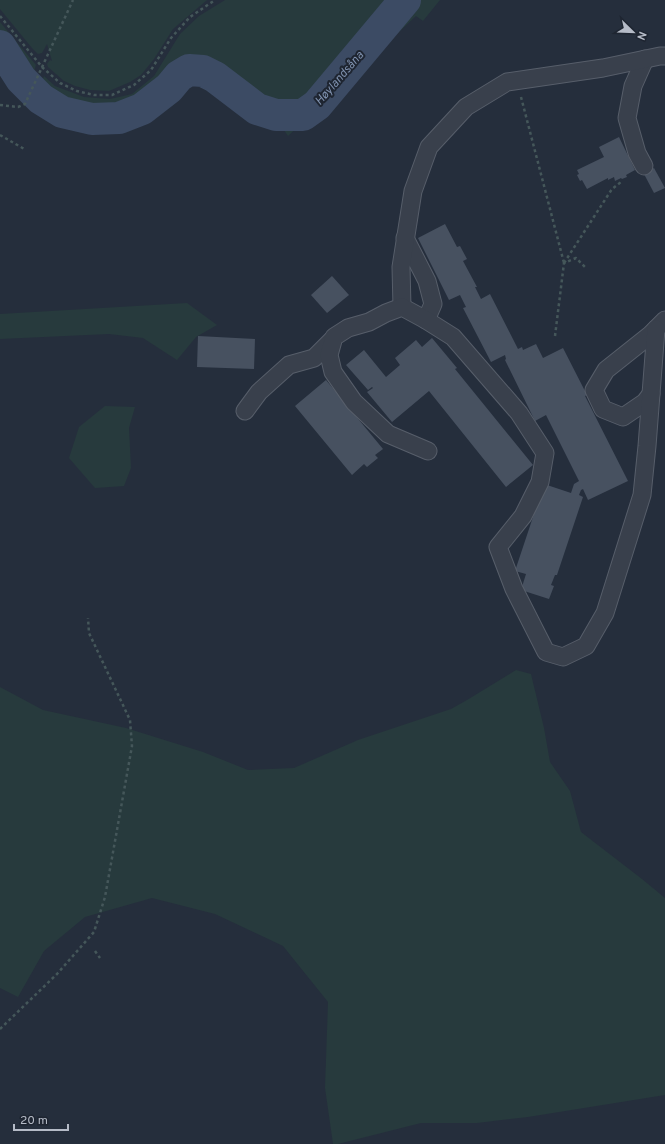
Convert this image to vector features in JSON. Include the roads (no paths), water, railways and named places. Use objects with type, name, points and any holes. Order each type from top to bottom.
[{"type":"lane","points":[[402,307],[401,266],[413,191],[429,147],[466,107],[507,82],[604,68],[665,56]]},
{"type":"lane","points":[[644,166],[637,153],[628,118],[633,86],[645,59]]},
{"type":"lane","points":[[405,238],[427,281],[434,304],[426,320]]},
{"type":"lane","points":[[245,411],[260,392],[289,365],[314,358],[334,337],[348,328],[369,322],[402,307],[453,337],[519,413],[545,453],[540,482],[522,516],[498,547],[514,589],[546,652],[563,657],[586,646],[605,612],[642,495],[651,394],[661,325]]},
{"type":"lane","points":[[651,394],[645,402],[623,417],[602,409],[594,390],[606,370],[626,354],[639,335],[661,325]]},
{"type":"lane","points":[[334,337],[329,354],[333,372],[354,402],[388,434],[428,452]]},
{"type":"waterway","name":"Høylandsåna","points":[[0,46],[21,79],[41,99],[62,112],[92,119],[119,118],[142,109],[169,88],[179,76],[189,70],[203,71],[215,77],[257,109],[276,115],[303,115],[317,105],[405,0]]}]
